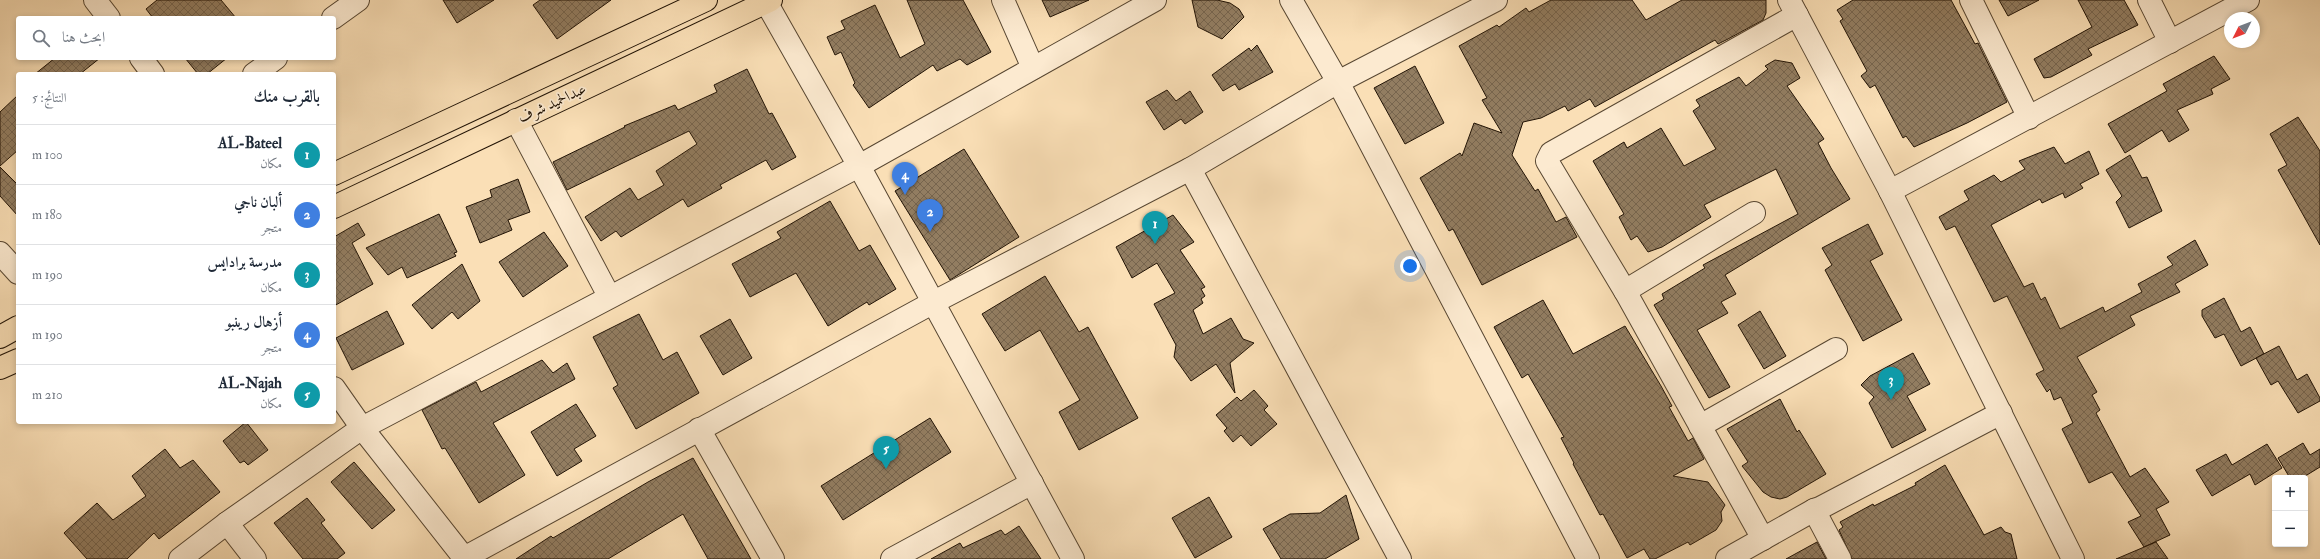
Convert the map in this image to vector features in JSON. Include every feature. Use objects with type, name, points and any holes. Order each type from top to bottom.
[{"type":"main road","name":"عبدالحميد شرف","points":[[336,173],[706,0]]},
{"type":"main road","name":"عبدالحميد شرف","points":[[336,206],[769,1]]},
{"type":"main road","points":[[0,337],[16,328]]},
{"type":"main road","points":[[0,368],[16,361]]},
{"type":"street","points":[[95,0],[107,16]]},
{"type":"street","points":[[336,16],[358,0]]},
{"type":"street","points":[[1003,0],[1033,68]]},
{"type":"street","points":[[180,559],[227,523],[362,428],[609,296],[859,166],[1155,0]]},
{"type":"street","points":[[1291,0],[1338,82],[1588,559]]},
{"type":"street","points":[[336,391],[362,428],[464,558],[699,428],[934,302],[1190,169],[1338,82],[1496,0]]},
{"type":"street","points":[[1971,0],[2029,118]]},
{"type":"street","points":[[2148,0],[2170,42]]},
{"type":"street","points":[[1890,191],[2248,0]]},
{"type":"street","points":[[769,1],[1073,559]]},
{"type":"street","points":[[1763,539],[1624,290],[1548,164],[1548,155],[1793,8],[1890,191],[2073,559]]},
{"type":"street","points":[[143,60],[152,72]]},
{"type":"street","points":[[257,72],[273,60]]},
{"type":"street","points":[[516,120],[609,296]]},
{"type":"street","points":[[1190,169],[1400,559]]},
{"type":"street","points":[[1624,290],[1754,213]]},
{"type":"street","points":[[0,253],[16,271]]},
{"type":"street","points":[[1700,426],[1836,349]]},
{"type":"street","points":[[1727,559],[1814,510],[1827,505],[2001,413]]},
{"type":"street","points":[[699,428],[773,559]]},
{"type":"street","points":[[892,559],[1032,482]]},
{"type":"street","points":[[1814,510],[1840,559]]},
{"type":"street","points":[[227,523],[255,559]]},
{"type":"building","points":[[157,0],[221,0],[234,16],[151,16],[146,9]]},
{"type":"building","points":[[443,0],[494,0],[457,23]]},
{"type":"building","points":[[540,0],[611,0],[557,39],[533,5]]},
{"type":"building","points":[[907,0],[963,0],[991,52],[967,65],[960,59],[937,71],[933,65],[869,108],[853,85],[855,83],[841,52],[835,55],[827,37],[845,29],[841,21],[875,5],[900,58],[925,44]]},
{"type":"building","points":[[1042,0],[1089,0],[1050,17]]},
{"type":"building","points":[[1192,0],[1217,0],[1230,3],[1239,9],[1244,17],[1222,39],[1198,27]]},
{"type":"building","points":[[1551,0],[1632,0],[1646,20],[1682,0],[1766,0],[1766,13],[1763,20],[1718,44],[1715,40],[1595,107],[1590,99],[1568,111],[1565,106],[1541,118],[1523,122],[1512,155],[1535,191],[1538,189],[1556,222],[1566,217],[1577,237],[1482,285],[1453,229],[1449,231],[1420,178],[1460,153],[1462,156],[1474,123],[1502,133],[1482,100],[1487,98],[1459,46],[1497,25],[1499,27],[1526,8],[1529,12]]},
{"type":"building","points":[[1853,0],[1951,0],[1975,44],[1978,43],[2007,102],[1967,123],[1914,147],[1906,136],[1903,138],[1875,85],[1870,88],[1861,76],[1867,71],[1840,21],[1843,19],[1837,10]]},
{"type":"building","points":[[1999,0],[2039,0],[2008,16]]},
{"type":"building","points":[[2078,0],[2124,0],[2138,25],[2088,49],[2092,55],[2051,77],[2044,78],[2034,59],[2092,27]]},
{"type":"building","points":[[1257,45],[1273,72],[1239,90],[1235,84],[1223,91],[1212,75],[1249,48],[1251,51]]},
{"type":"building","points":[[2214,56],[2230,79],[2211,89],[2213,94],[2177,110],[2189,130],[2169,142],[2162,130],[2125,153],[2108,124],[2167,91],[2163,84]]},
{"type":"building","points":[[52,60],[98,60],[82,72],[38,72]]},
{"type":"building","points":[[187,60],[224,60],[210,72],[196,72]]},
{"type":"building","points":[[1775,60],[1792,63],[1800,78],[1787,86],[1824,139],[1818,143],[1850,199],[1725,275],[1736,294],[1721,302],[1728,313],[1697,330],[1730,387],[1709,398],[1654,305],[1664,299],[1662,294],[1705,268],[1703,265],[1798,214],[1776,169],[1704,205],[1711,217],[1662,247],[1648,252],[1637,236],[1631,240],[1619,217],[1624,214],[1593,161],[1624,142],[1627,148],[1661,128],[1684,166],[1716,149],[1693,111],[1700,106],[1696,100],[1739,77],[1746,86],[1768,69],[1765,66]]},
{"type":"building","points":[[1415,66],[1444,123],[1405,144],[1374,88]]},
{"type":"building","points":[[747,69],[769,114],[772,113],[796,157],[772,170],[766,160],[720,185],[722,188],[688,207],[683,199],[621,237],[616,231],[601,241],[585,217],[630,188],[638,200],[664,185],[656,171],[697,144],[689,131],[567,190],[553,162],[625,127],[624,126],[675,105],[678,110],[717,92],[714,85]]},
{"type":"building","points":[[1167,90],[1176,101],[1190,91],[1203,112],[1185,124],[1181,119],[1164,130],[1146,102]]},
{"type":"building","points":[[16,97],[16,152],[0,166],[0,112]]},
{"type":"building","points":[[2298,117],[2320,151],[2320,245],[2278,170],[2287,165],[2270,134]]},
{"type":"building","points":[[2054,147],[2065,164],[2089,151],[2099,174],[2080,184],[2083,188],[2065,198],[2063,193],[2042,203],[2040,199],[1991,225],[2024,287],[2033,283],[2041,300],[2045,297],[2060,329],[2103,307],[2105,312],[2142,292],[2138,284],[2173,265],[2167,257],[2195,240],[2208,265],[2175,284],[2180,292],[2130,316],[2135,325],[2077,357],[2097,392],[2092,395],[2100,410],[2096,413],[2130,477],[2145,468],[2169,502],[2156,509],[2170,535],[2144,547],[2128,522],[2141,516],[2112,472],[2089,483],[2062,429],[2073,423],[2061,397],[2054,400],[2050,389],[2047,392],[2036,374],[2044,370],[2007,296],[1994,302],[1955,226],[1946,230],[1939,217],[1969,200],[1964,191],[1994,175],[2001,182],[2025,169],[2019,161]]},
{"type":"building","points":[[964,149],[1019,237],[950,280],[895,191]]},
{"type":"building","points":[[2130,155],[2142,178],[2147,177],[2162,211],[2129,228],[2116,202],[2122,196],[2106,170]]},
{"type":"building","points":[[0,167],[16,183],[16,214],[0,196]]},
{"type":"building","points":[[518,179],[530,212],[508,220],[512,230],[480,243],[466,207],[492,197],[490,190]]},
{"type":"building","points":[[830,201],[859,251],[870,245],[896,289],[869,305],[867,302],[828,326],[796,273],[750,297],[732,264],[781,238],[777,232]]},
{"type":"building","points":[[439,214],[457,252],[454,253],[456,256],[407,278],[402,267],[388,275],[366,248]]},
{"type":"building","points":[[1173,215],[1194,242],[1180,250],[1205,287],[1201,289],[1205,296],[1201,299],[1203,303],[1193,310],[1203,334],[1231,318],[1243,339],[1254,343],[1230,363],[1235,393],[1216,364],[1191,381],[1174,357],[1176,345],[1154,304],[1175,293],[1157,263],[1132,278],[1116,247]]},
{"type":"building","points":[[358,223],[365,235],[352,243],[373,284],[336,305],[336,236]]},
{"type":"building","points":[[1868,224],[1883,254],[1870,261],[1902,320],[1863,341],[1825,270],[1832,265],[1822,248]]},
{"type":"building","points":[[544,232],[568,266],[523,297],[499,262]]},
{"type":"building","points":[[462,264],[480,301],[458,319],[452,312],[432,329],[412,305]]},
{"type":"building","points":[[1045,276],[1079,332],[1088,327],[1138,418],[1079,450],[1059,412],[1080,400],[1040,330],[1005,351],[982,314]]},
{"type":"building","points":[[2224,298],[2241,332],[2250,327],[2264,354],[2241,366],[2224,334],[2215,338],[2202,316],[2202,310]]},
{"type":"building","points":[[1543,300],[1573,354],[1625,326],[1672,406],[1669,407],[1688,441],[1693,438],[1704,459],[1673,476],[1708,482],[1725,505],[1721,512],[1722,521],[1716,530],[1690,545],[1688,542],[1655,559],[1650,559],[1644,549],[1627,558],[1603,514],[1600,515],[1561,438],[1564,437],[1528,374],[1522,378],[1494,327]]},
{"type":"building","points":[[387,311],[404,344],[352,370],[336,338]]},
{"type":"building","points":[[1760,311],[1786,356],[1764,369],[1738,325]]},
{"type":"building","points":[[639,314],[663,360],[677,352],[699,393],[636,429],[613,388],[618,385],[593,337]]},
{"type":"building","points":[[730,319],[752,358],[723,375],[700,336]]},
{"type":"building","points":[[2279,346],[2297,380],[2307,374],[2320,398],[2320,401],[2298,413],[2278,381],[2271,385],[2256,358]]},
{"type":"building","points":[[1913,353],[1930,384],[1907,396],[1926,430],[1892,448],[1869,403],[1874,397],[1861,385],[1870,376]]},
{"type":"building","points":[[542,360],[553,373],[567,363],[575,379],[493,423],[525,475],[479,503],[445,448],[442,449],[422,410],[476,382],[481,392]]},
{"type":"building","points":[[1254,390],[1268,406],[1264,410],[1277,424],[1251,446],[1241,435],[1233,442],[1224,431],[1227,428],[1216,415],[1237,397],[1241,401]]},
{"type":"building","points":[[1780,399],[1797,432],[1799,430],[1826,474],[1787,497],[1780,499],[1771,497],[1763,492],[1742,466],[1748,462],[1727,429]]},
{"type":"building","points":[[576,404],[596,436],[574,449],[582,461],[557,476],[531,432]]},
{"type":"building","points":[[930,418],[951,452],[843,520],[821,486]]},
{"type":"building","points":[[244,424],[248,424],[268,450],[248,465],[244,461],[240,463],[223,441]]},
{"type":"building","points":[[2303,443],[2310,455],[2320,449],[2320,467],[2307,475],[2288,475],[2278,458]]},
{"type":"building","points":[[2267,444],[2282,468],[2255,485],[2250,474],[2212,496],[2196,470],[2226,454],[2232,465]]},
{"type":"building","points":[[165,449],[180,468],[193,460],[220,492],[159,539],[154,533],[127,559],[87,559],[64,533],[97,503],[113,520],[146,496],[132,476]]},
{"type":"building","points":[[693,458],[751,559],[708,559],[683,514],[608,559],[516,559],[551,536],[553,538],[648,482]]},
{"type":"building","points":[[354,462],[395,510],[372,529],[331,482]]},
{"type":"building","points":[[1945,465],[1984,535],[2001,527],[2005,532],[2011,534],[2017,559],[1852,559],[1839,530],[1843,527],[1840,522],[1873,504],[1874,506],[1916,485],[1915,483]]},
{"type":"building","points":[[1346,495],[1359,539],[1325,559],[1281,559],[1263,529],[1290,514],[1320,513]]},
{"type":"building","points":[[1209,497],[1232,537],[1195,558],[1172,518]]},
{"type":"building","points":[[307,498],[325,520],[321,523],[345,553],[337,559],[303,559],[274,523]]},
{"type":"building","points":[[1019,526],[1041,559],[931,559],[960,543],[963,548],[1001,530],[1005,535]]},
{"type":"building","points":[[1817,542],[1826,559],[1786,559]]},
{"type":"building","points":[[2156,542],[2168,559],[2116,559]]},
{"type":"place","name":"أزهال رينبو","points":[[905,195]]},
{"type":"place","name":"ألبان ناجي","points":[[930,232]]},
{"type":"place","name":"AL-Bateel","points":[[1155,244]]},
{"type":"place","name":"مدرسة برادايس","points":[[1891,400]]},
{"type":"place","name":"AL-Najah","points":[[886,469]]}]
